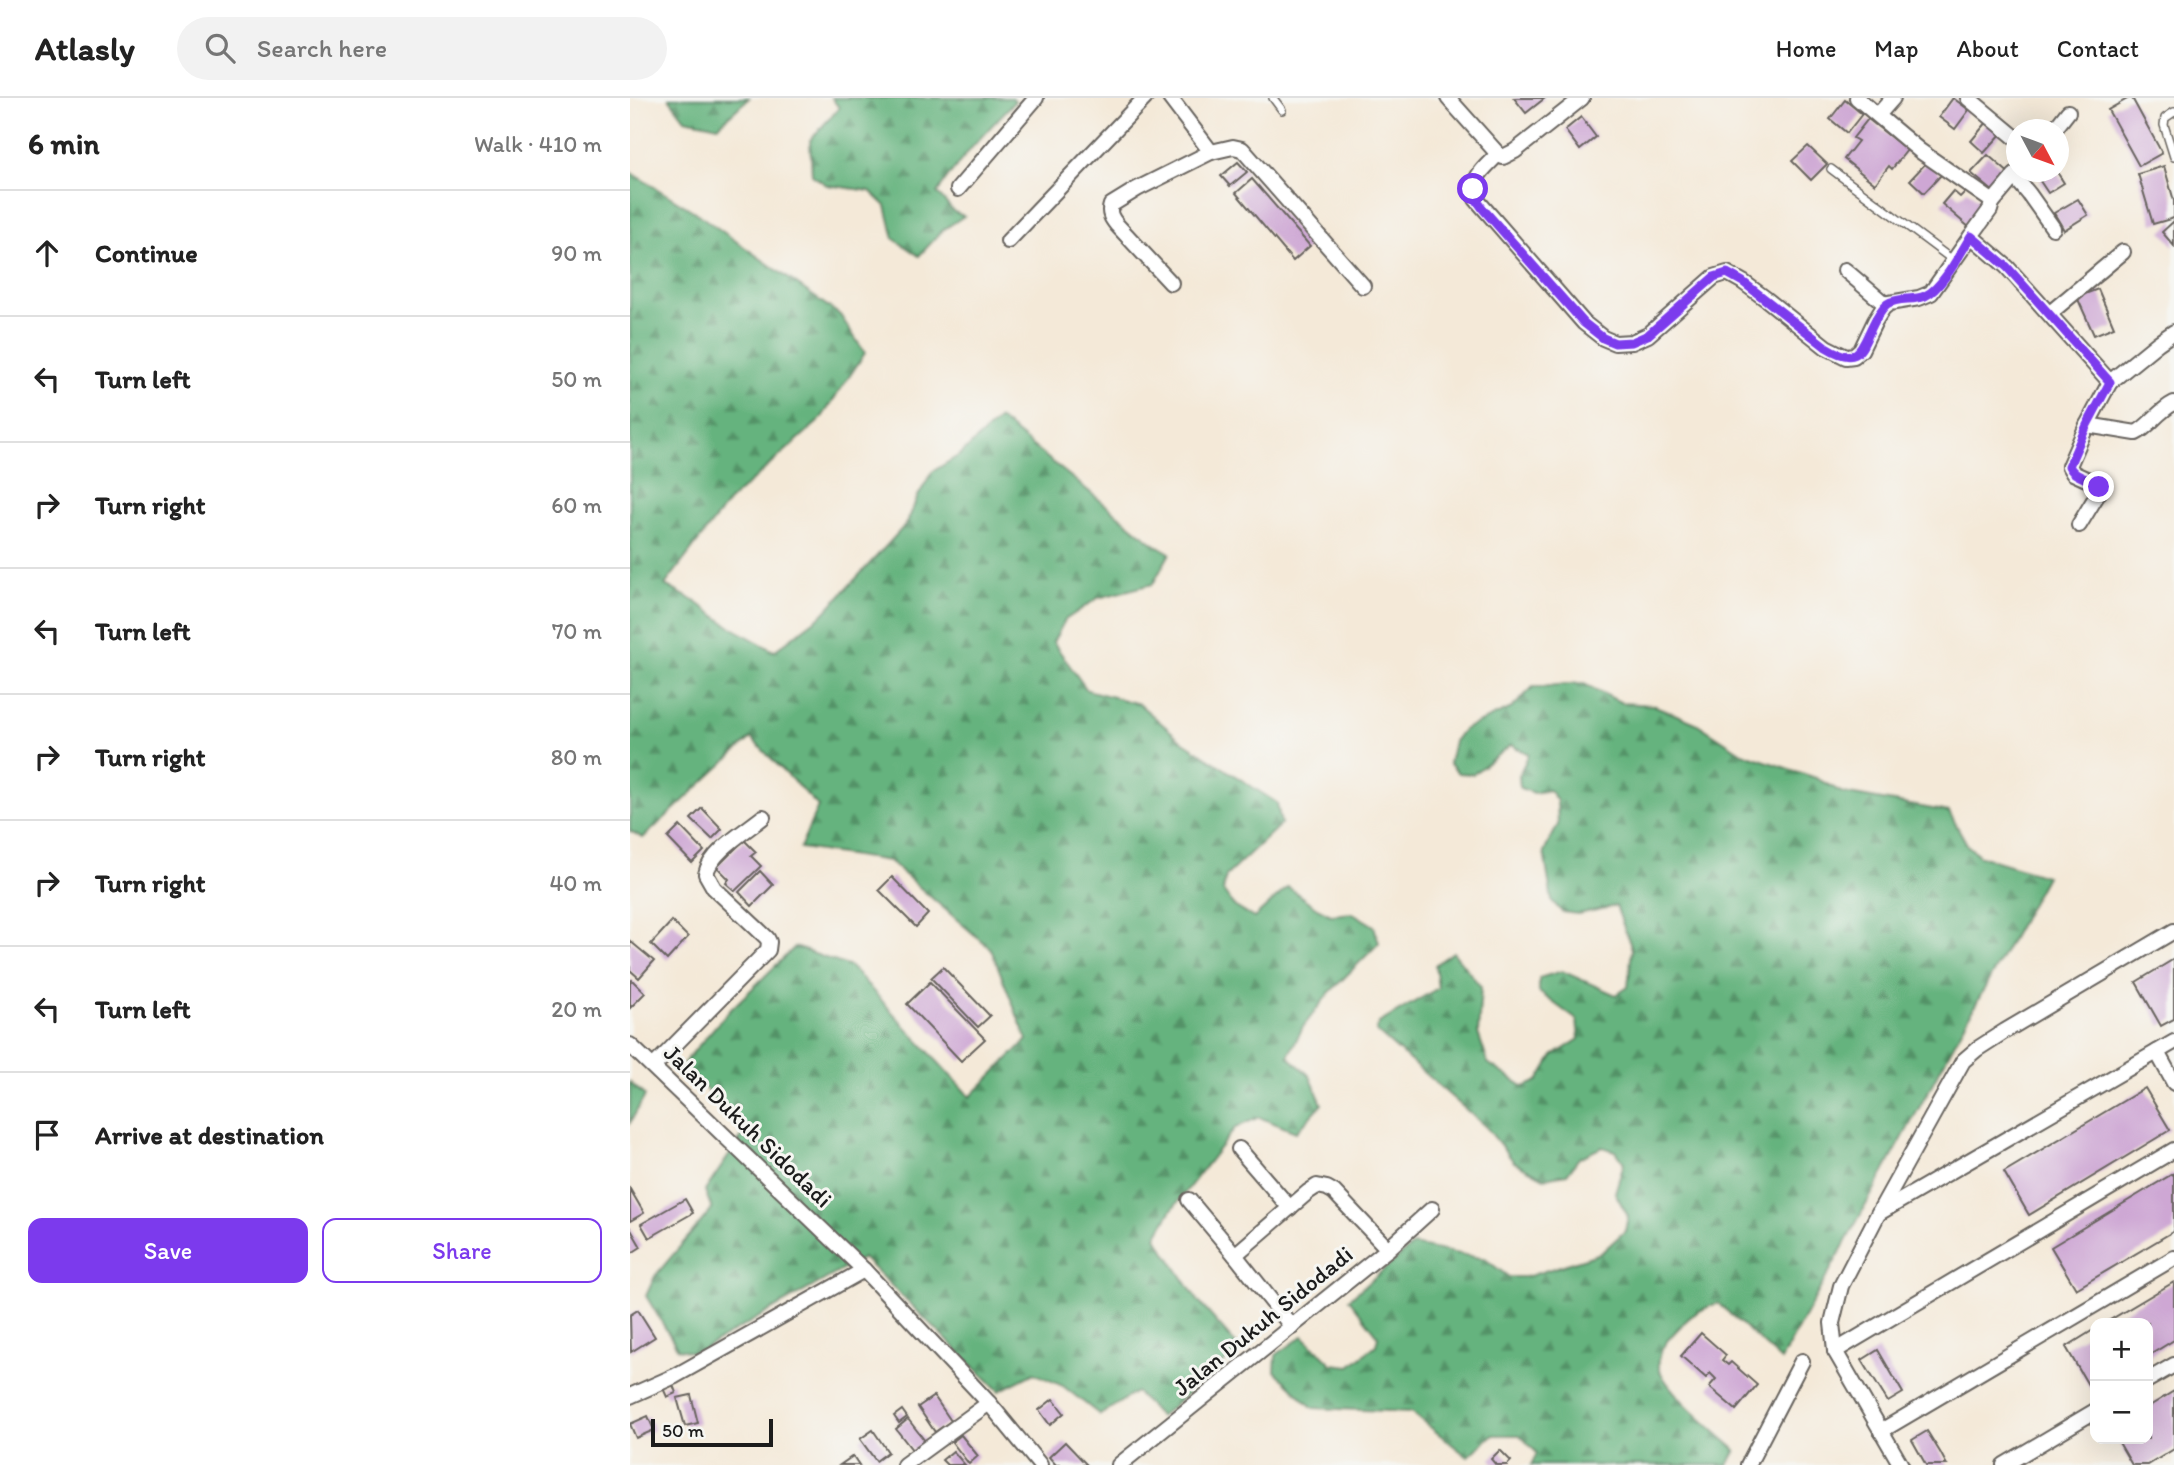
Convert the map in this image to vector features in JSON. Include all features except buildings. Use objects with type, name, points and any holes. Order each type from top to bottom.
[{"type":"street","points":[[958,189],[1036,98]]},
{"type":"street","points":[[1008,241],[1144,98]]},
{"type":"street","points":[[1170,98],[1211,152]]},
{"type":"street","points":[[1448,98],[1503,157],[1509,156],[1566,103],[1583,98]]},
{"type":"street","points":[[1857,98],[1920,151],[1992,203]]},
{"type":"street","points":[[1878,115],[1893,98]]},
{"type":"street","points":[[1968,98],[2006,129]]},
{"type":"street","points":[[2063,119],[2068,112]]},
{"type":"street","points":[[1171,284],[1117,225],[1110,214],[1110,207],[1137,189],[1211,152],[1233,147],[1242,149],[1363,286]]},
{"type":"street","points":[[1498,154],[1478,176],[1473,189],[1476,199],[1584,323],[1603,338],[1615,343],[1632,342],[1648,335],[1697,291],[1722,273],[1732,275],[1743,282],[1826,347],[1846,357],[1854,356],[1861,350],[1886,305],[1931,293],[2009,182]]},
{"type":"street","points":[[2021,182],[2053,228]]},
{"type":"street","points":[[1971,236],[2007,267],[2110,382]]},
{"type":"street","points":[[2050,313],[2123,252]]},
{"type":"street","points":[[1845,270],[1886,305]]},
{"type":"street","points":[[2079,525],[2099,492],[2097,484],[2073,474],[2069,466],[2087,425],[2110,382],[2173,334]]},
{"type":"street","points":[[2087,425],[2136,433],[2155,415],[2174,403]]},
{"type":"street","points":[[654,1066],[768,950],[767,938],[714,888],[706,874],[708,865],[717,854],[763,817]]},
{"type":"street","points":[[1901,1465],[1835,1351],[1832,1323],[1841,1286],[1963,1061],[2005,1031],[2174,932]]},
{"type":"street","points":[[1878,1214],[2174,1042]]},
{"type":"street","name":"Jalan Dukuh Sidodadi","points":[[630,1045],[864,1270],[989,1403],[1040,1465]]},
{"type":"street","points":[[2157,1052],[2174,1083]]},
{"type":"street","points":[[1239,1149],[1290,1208]]},
{"type":"street","points":[[1835,1351],[2174,1150]]},
{"type":"street","points":[[1234,1255],[1317,1186],[1334,1192],[1388,1249]]},
{"type":"street","points":[[1189,1200],[1292,1327]]},
{"type":"street","name":"Jalan Dukuh Sidodadi","points":[[1119,1465],[1388,1249],[1432,1209]]},
{"type":"street","points":[[1881,1431],[2174,1258]]},
{"type":"street","points":[[630,1396],[675,1376],[864,1270]]},
{"type":"street","points":[[1748,1465],[1802,1361]]},
{"type":"street","points":[[2153,1377],[2174,1365]]},
{"type":"street","points":[[904,1465],[989,1403]]},
{"type":"street","points":[[2004,1465],[2090,1414]]},
{"type":"lane","points":[[1273,98],[1282,110]]},
{"type":"lane","points":[[2174,112],[2165,118],[2164,125],[2174,157]]},
{"type":"lane","points":[[1831,169],[1954,262]]},
{"type":"green space","points":[[669,98],[749,98],[718,126],[685,119]]},
{"type":"green space","points":[[832,98],[1013,98],[1015,101],[964,157],[937,193],[954,212],[964,216],[943,230],[919,256],[894,239],[886,206],[870,191],[827,185],[812,175],[810,140],[839,108]]},
{"type":"green space","points":[[630,172],[695,212],[840,315],[865,353],[820,420],[729,501],[665,585],[774,651],[823,614],[907,523],[932,472],[961,454],[999,419],[1153,543],[1170,553],[1153,584],[1098,598],[1065,620],[1053,642],[1087,690],[1139,704],[1182,741],[1277,803],[1281,824],[1226,876],[1223,891],[1234,906],[1254,918],[1288,887],[1331,915],[1353,913],[1374,926],[1379,943],[1329,993],[1303,1027],[1288,1056],[1310,1076],[1322,1104],[1296,1132],[1259,1117],[1235,1128],[1171,1211],[1156,1237],[1198,1301],[1240,1349],[1160,1417],[1136,1392],[1100,1415],[1063,1386],[1034,1373],[999,1391],[863,1258],[696,1353],[678,1349],[646,1296],[655,1276],[712,1209],[705,1191],[745,1132],[683,1064],[725,1015],[795,947],[851,967],[970,1097],[1027,1040],[991,949],[889,861],[800,848],[818,806],[751,738],[643,838],[630,831]]},
{"type":"green space","points":[[1582,683],[1622,703],[1653,705],[1696,723],[1742,753],[1816,778],[1843,793],[1949,812],[1968,846],[1980,856],[2046,876],[1781,1360],[1718,1303],[1689,1318],[1663,1348],[1659,1367],[1670,1387],[1692,1411],[1736,1450],[1728,1465],[1531,1465],[1537,1453],[1520,1435],[1492,1435],[1468,1457],[1411,1412],[1313,1408],[1275,1371],[1276,1355],[1303,1336],[1332,1364],[1350,1366],[1376,1345],[1378,1336],[1349,1299],[1413,1245],[1485,1259],[1509,1277],[1526,1277],[1601,1253],[1625,1231],[1628,1216],[1615,1193],[1624,1163],[1616,1151],[1602,1147],[1579,1158],[1567,1174],[1544,1178],[1514,1162],[1486,1127],[1376,1031],[1379,1023],[1438,988],[1435,965],[1453,952],[1481,987],[1478,1033],[1488,1063],[1524,1087],[1538,1081],[1553,1056],[1579,1039],[1577,1020],[1539,992],[1539,978],[1562,971],[1616,995],[1628,987],[1632,949],[1616,906],[1578,914],[1562,912],[1552,901],[1544,852],[1558,825],[1557,801],[1549,790],[1534,793],[1520,788],[1519,775],[1529,754],[1511,745],[1473,774],[1458,773],[1449,763],[1454,741],[1464,729],[1512,708],[1533,687]]},
{"type":"green space","points":[[630,1082],[645,1096],[630,1123]]},
{"type":"route","points":[[1473,189],[1483,209],[1584,323],[1603,338],[1623,344],[1648,335],[1714,277],[1727,273],[1766,299],[1826,347],[1839,355],[1854,356],[1861,350],[1883,308],[1889,303],[1931,293],[1971,236],[2007,267],[2110,382],[2069,466],[2073,474],[2094,482],[2099,487]]}]
